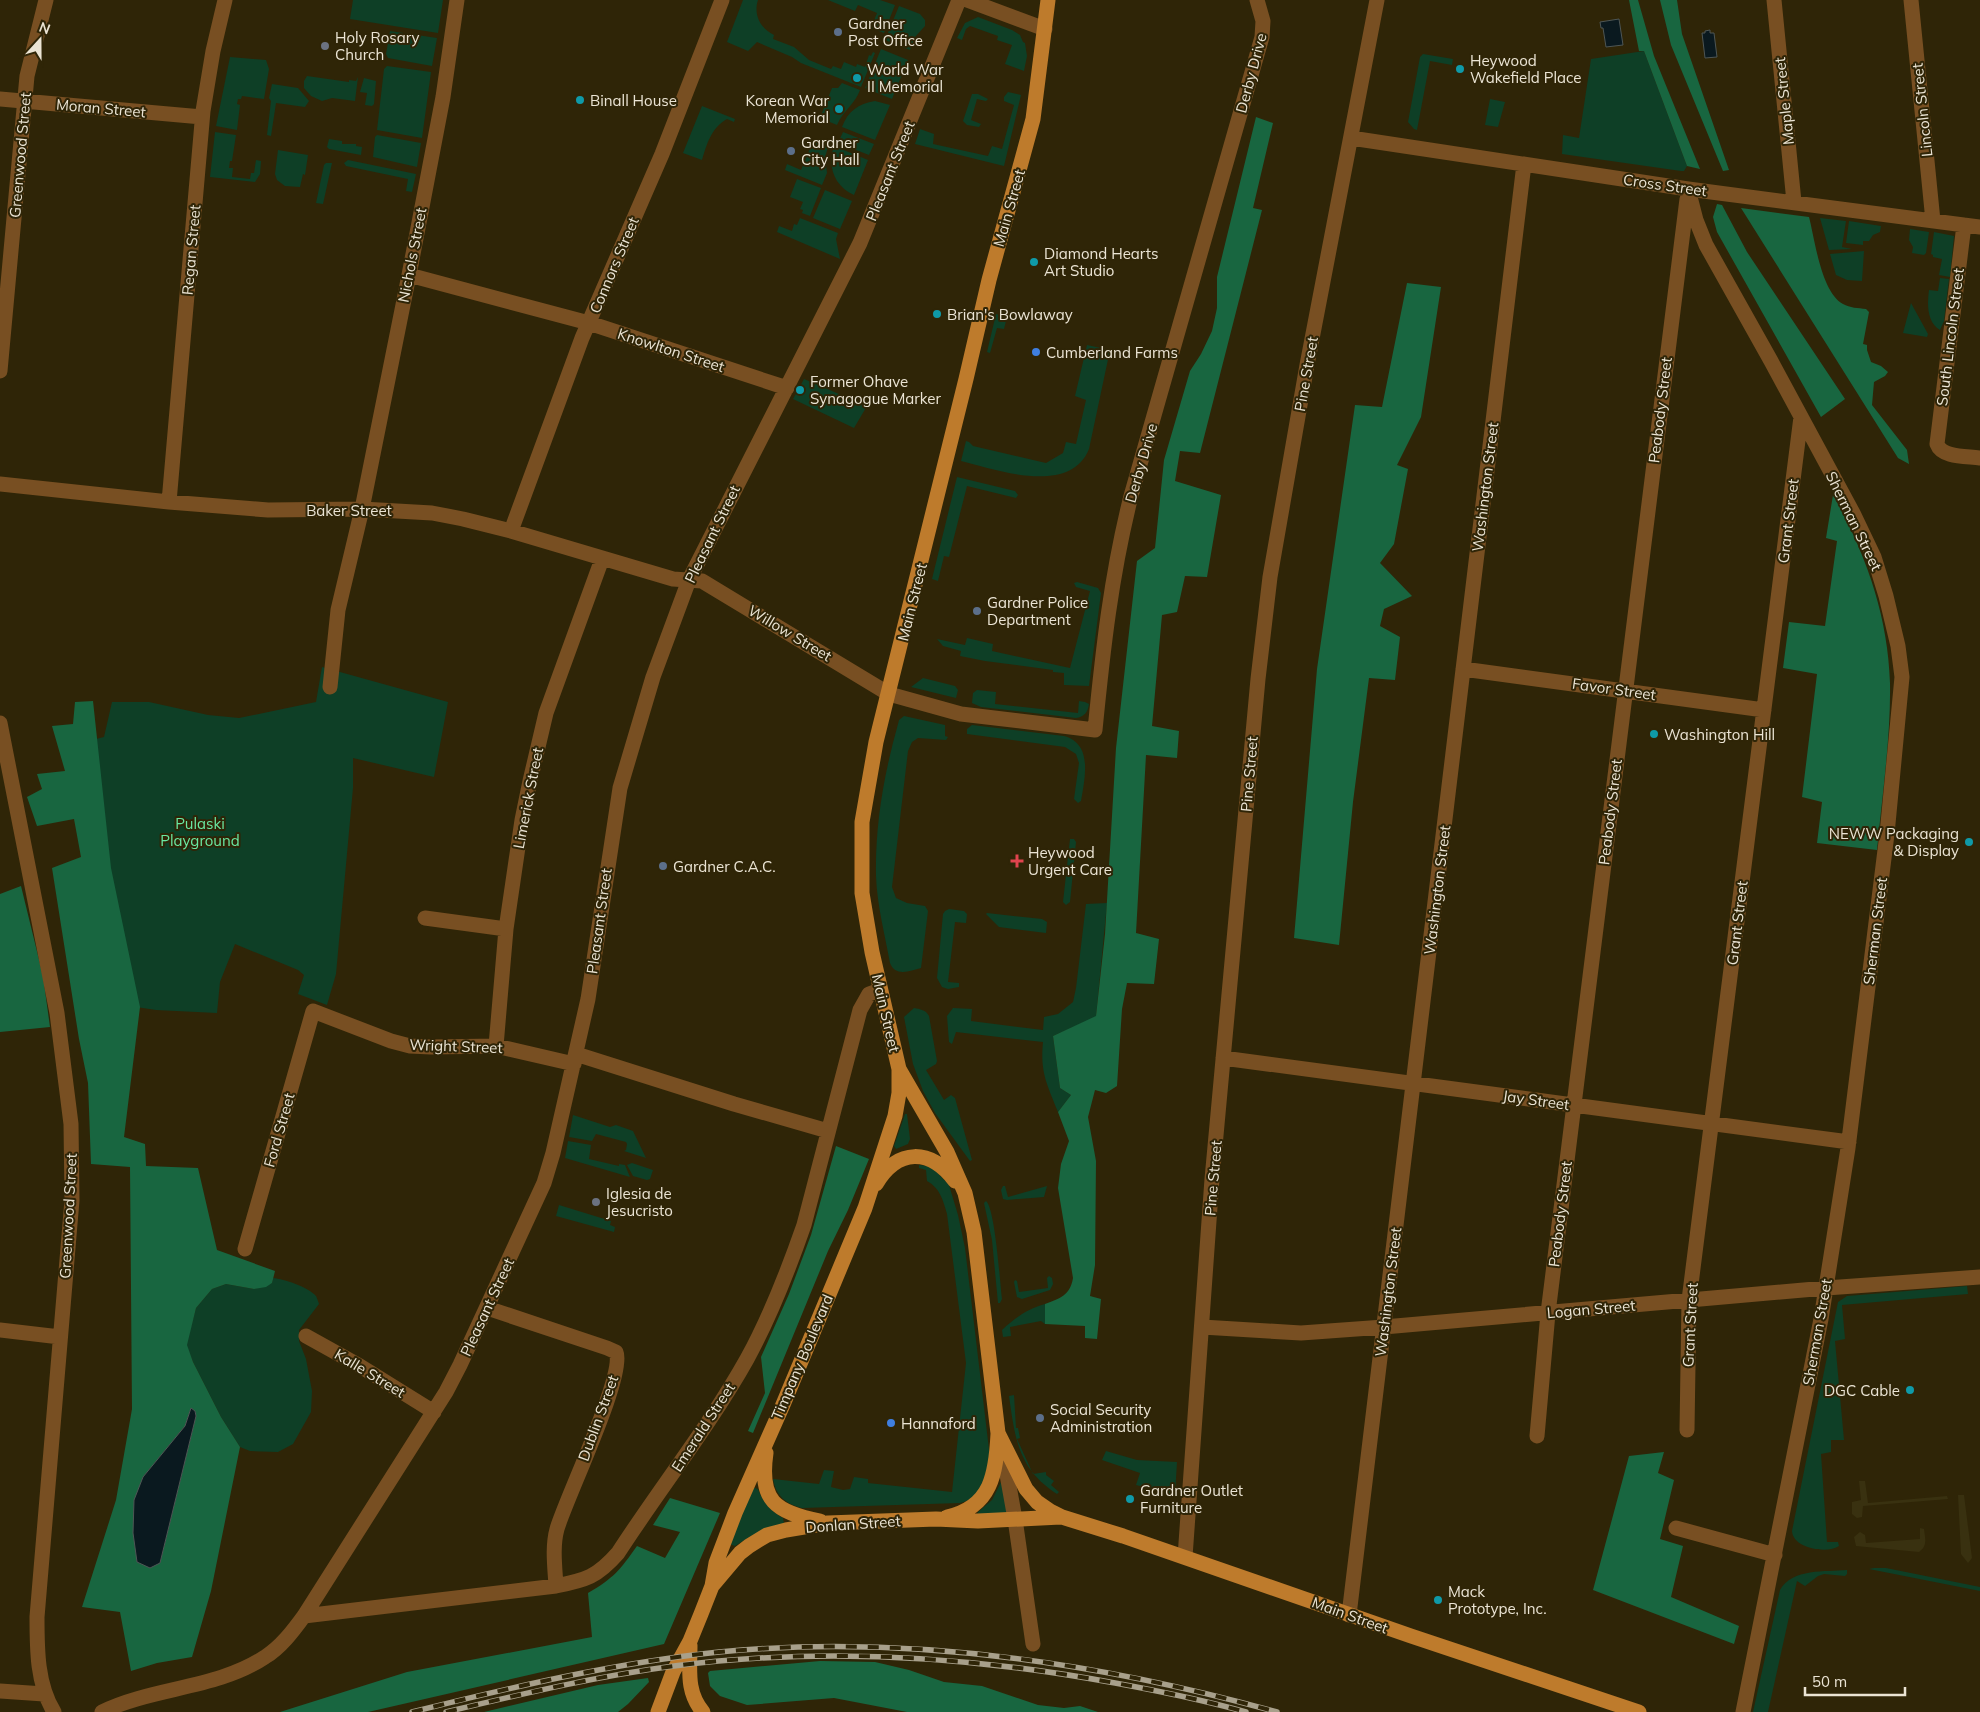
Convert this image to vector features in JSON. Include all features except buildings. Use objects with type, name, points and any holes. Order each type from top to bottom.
[{"type":"main road","name":"Main Street","points":[[1048,0],[1038,91],[1030,135],[989,280],[868,782],[862,822],[862,893],[880,990],[899,1069],[947,1152],[965,1193],[974,1232],[998,1433],[1026,1489],[1037,1502],[1062,1517],[1123,1536],[1349,1615],[1639,1712]]},
{"type":"main road","name":"Timpany Boulevard","points":[[658,1712],[712,1586],[716,1564],[769,1434],[865,1208],[894,1116],[899,1087],[899,1069]]},
{"type":"main road","name":"Main Street","points":[[865,1208],[884,1172],[897,1161],[908,1156],[920,1156],[933,1160],[948,1172],[965,1193]]},
{"type":"main road","points":[[936,1519],[958,1514],[983,1497],[995,1471],[998,1433]]},
{"type":"main road","points":[[769,1434],[764,1468],[765,1486],[775,1504],[790,1514],[828,1523]]},
{"type":"main road","name":"Main Street","points":[[1015,1519],[1062,1517]]},
{"type":"main road","name":"Donlan Street","points":[[712,1586],[740,1553],[761,1538],[786,1530],[828,1523],[936,1519],[978,1521],[1015,1519]]},
{"type":"main road","name":"Timpany Boulevard","points":[[690,1641],[689,1683],[695,1700],[703,1712]]},
{"type":"street","name":"Greenwood Street","points":[[0,371],[27,76],[46,0]]},
{"type":"street","name":"Regan Street","points":[[169,502],[202,117],[213,50],[225,0]]},
{"type":"street","name":"Nichols Street","points":[[330,687],[338,610],[362,509],[409,275],[442,97],[457,0]]},
{"type":"street","name":"Connors Street","points":[[511,531],[589,323],[662,154],[722,0]]},
{"type":"street","name":"Pleasant Street","points":[[102,1712],[125,1702],[246,1668],[270,1653],[291,1633],[304,1616],[434,1412],[460,1366],[548,1171],[588,999],[620,788],[645,702],[689,580],[868,226],[959,0]]},
{"type":"street","points":[[967,0],[1045,29]]},
{"type":"street","name":"Derby Drive","points":[[889,694],[961,714],[1095,730],[1104,638],[1120,543],[1262,37],[1263,21],[1257,0]]},
{"type":"street","name":"Pine Street","points":[[1185,1557],[1212,1179],[1257,689],[1270,577],[1307,365],[1377,0]]},
{"type":"street","name":"Maple Street","points":[[1774,0],[1794,202]]},
{"type":"street","name":"Lincoln Street","points":[[1911,0],[1932,221]]},
{"type":"street","name":"Moran Street","points":[[0,99],[202,117]]},
{"type":"street","name":"Cross Street","points":[[1351,138],[1688,189],[1980,227]]},
{"type":"street","name":"Washington Street","points":[[1349,1615],[1524,164]]},
{"type":"street","name":"Sherman Street","points":[[1688,189],[1696,220],[1706,245],[1853,513],[1874,557],[1898,646],[1902,677],[1900,721],[1849,1142],[1826,1288],[1743,1712]]},
{"type":"street","name":"Peabody Street","points":[[1537,1436],[1548,1312],[1688,189]]},
{"type":"street","name":"South Lincoln Street","points":[[1964,225],[1937,440],[1939,449],[1946,453],[1980,458]]},
{"type":"street","name":"Knowlton Street","points":[[409,275],[589,323],[787,388]]},
{"type":"street","name":"Grant Street","points":[[1687,1430],[1690,1300],[1801,417]]},
{"type":"street","name":"Baker Street","points":[[0,484],[169,502],[268,510],[362,509],[432,513],[511,531],[673,579],[689,580]]},
{"type":"street","name":"Limerick Street","points":[[496,1046],[506,929],[522,820],[542,728],[602,559]]},
{"type":"street","name":"Willow Street","points":[[689,580],[702,581],[711,586],[889,694]]},
{"type":"street","name":"Favor Street","points":[[1463,669],[1764,710]]},
{"type":"street","name":"Greenwood Street","points":[[0,723],[57,1013],[71,1124],[72,1193],[37,1617],[39,1665],[44,1694],[54,1712]]},
{"type":"street","points":[[425,918],[506,929]]},
{"type":"street","name":"Emerald Street","points":[[304,1616],[556,1586],[585,1580],[608,1565],[682,1460],[746,1361],[762,1329],[793,1256],[809,1206],[860,1010],[869,994],[880,990]]},
{"type":"street","name":"Wright Street","points":[[313,1011],[390,1041],[410,1046],[431,1048],[496,1046],[575,1059],[828,1131]]},
{"type":"street","name":"Ford Street","points":[[245,1249],[313,1011]]},
{"type":"street","name":"Jay Street","points":[[1223,1058],[1849,1142]]},
{"type":"street","name":"Logan Street","points":[[1202,1327],[1300,1333],[1826,1288],[1980,1277]]},
{"type":"street","name":"Dublin Street","points":[[487,1308],[607,1348],[616,1352],[617,1356],[617,1364],[607,1402],[570,1490],[556,1530],[554,1546],[556,1586]]},
{"type":"street","points":[[0,1330],[60,1337]]},
{"type":"street","name":"Kalle Street","points":[[306,1336],[360,1366],[434,1412]]},
{"type":"street","name":"Main Street","points":[[998,1433],[1008,1475],[1015,1519]]},
{"type":"street","points":[[1015,1519],[1033,1644]]},
{"type":"street","points":[[1676,1528],[1775,1555]]},
{"type":"street","points":[[0,1691],[44,1694]]},
{"type":"green space","points":[[353,0],[443,0],[438,33],[350,19]]},
{"type":"green space","points":[[743,0],[758,0],[757,16],[765,29],[774,35],[773,39],[794,47],[809,60],[831,69],[833,66],[841,69],[844,62],[856,67],[857,64],[865,67],[869,55],[871,56],[873,52],[875,53],[861,87],[801,63],[792,57],[757,42],[748,51],[727,42]]},
{"type":"green space","points":[[828,0],[880,0],[895,5],[884,33],[871,28],[877,13],[858,5],[855,11]]},
{"type":"green space","points":[[1629,0],[1638,0],[1654,56],[1700,169],[1687,166],[1644,51],[1639,51]]},
{"type":"green space","points":[[1660,0],[1677,0],[1682,34],[1729,170],[1723,171],[1671,45]]},
{"type":"green space","points":[[899,6],[920,14],[925,20],[925,26],[915,37],[910,50],[885,40]]},
{"type":"green space","points":[[978,17],[1020,35],[1025,43],[1027,56],[1024,71],[1005,64],[1012,45],[997,40],[998,36],[970,26],[966,29],[962,40],[957,38],[965,23]]},
{"type":"green space","points":[[390,31],[437,38],[432,66],[388,58],[386,54]]},
{"type":"green space","points":[[881,49],[908,60],[892,99],[865,88]]},
{"type":"green space","points":[[1644,51],[1687,166],[1684,171],[1562,154],[1563,135],[1579,138],[1591,59]]},
{"type":"green space","points":[[1423,54],[1453,59],[1452,65],[1430,61],[1417,130],[1408,122],[1420,57]]},
{"type":"green space","points":[[230,57],[266,60],[269,69],[264,99],[242,96],[241,99],[238,99],[237,104],[240,105],[237,130],[216,126]]},
{"type":"green space","points":[[387,66],[431,72],[422,138],[377,130],[384,69]]},
{"type":"green space","points":[[307,76],[349,82],[349,80],[356,81],[358,77],[355,101],[332,98],[322,101],[311,96],[304,88],[304,81]]},
{"type":"green space","points":[[364,78],[376,81],[374,104],[372,106],[365,105],[367,93],[360,92]]},
{"type":"green space","points":[[842,83],[860,90],[837,125],[820,118],[832,88],[838,88]]},
{"type":"green space","points":[[272,84],[298,88],[309,101],[305,107],[276,103],[271,136],[267,135],[271,101],[269,98]]},
{"type":"green space","points":[[1008,92],[1021,95],[1004,166],[915,144],[920,129],[934,134],[933,144],[988,156],[992,146],[1002,149],[1014,105],[1004,101],[1004,97]]},
{"type":"green space","points":[[972,94],[978,94],[988,99],[986,101],[977,99],[971,120],[981,124],[979,127],[967,125],[963,121]]},
{"type":"green space","points":[[1490,99],[1505,102],[1498,127],[1485,125]]},
{"type":"green space","points":[[875,101],[890,105],[875,140],[842,127],[854,109]]},
{"type":"green space","points":[[702,106],[735,119],[734,122],[727,119],[717,127],[710,137],[702,160],[683,153]]},
{"type":"green space","points":[[1256,117],[1273,123],[1253,208],[1262,210],[1200,453],[1180,451],[1175,481],[1221,495],[1207,577],[1185,576],[1177,612],[1162,615],[1152,726],[1179,731],[1177,758],[1146,755],[1136,933],[1159,939],[1154,984],[1127,983],[1122,1009],[1117,1086],[1106,1093],[1095,1090],[1088,1117],[1096,1161],[1095,1265],[1090,1296],[1101,1299],[1097,1339],[1085,1338],[1085,1326],[1045,1324],[1045,1304],[1064,1296],[1072,1284],[1073,1278],[1058,1188],[1061,1164],[1069,1141],[1058,1112],[1071,1095],[1060,1088],[1053,1036],[1096,1016],[1105,934],[1116,748],[1137,561],[1155,548],[1164,460],[1190,371],[1212,331],[1217,308],[1217,277]]},
{"type":"green space","points":[[215,132],[236,135],[229,168],[233,168],[232,177],[250,179],[251,173],[254,173],[256,160],[261,161],[260,174],[255,182],[210,177]]},
{"type":"green space","points":[[843,132],[874,144],[869,155],[838,143]]},
{"type":"green space","points":[[377,135],[421,143],[417,167],[373,157],[375,137]]},
{"type":"green space","points":[[329,139],[342,141],[342,144],[356,144],[356,146],[362,147],[361,155],[329,149],[327,147]]},
{"type":"green space","points":[[813,141],[829,144],[825,157],[827,173],[822,185],[785,170],[787,164],[801,170]]},
{"type":"green space","points":[[834,146],[868,160],[854,195],[841,186],[834,175],[831,161]]},
{"type":"green space","points":[[278,150],[308,155],[305,175],[303,174],[300,187],[285,186],[277,180],[275,174]]},
{"type":"green space","points":[[348,160],[416,174],[412,192],[406,191],[408,179],[346,166],[344,163]]},
{"type":"green space","points":[[332,163],[323,204],[316,203],[324,165]]},
{"type":"green space","points":[[797,179],[821,188],[810,216],[802,213],[803,210],[800,209],[803,202],[790,197]]},
{"type":"green space","points":[[825,190],[852,201],[840,229],[813,218]]},
{"type":"green space","points":[[1717,204],[1722,205],[1747,252],[1845,399],[1821,417],[1717,232],[1713,217]]},
{"type":"green space","points":[[1741,208],[1809,217],[1820,265],[1829,289],[1835,298],[1843,304],[1866,309],[1869,312],[1863,344],[1867,345],[1871,362],[1881,366],[1888,372],[1885,376],[1874,382],[1872,405],[1907,450],[1909,464],[1898,458]]},
{"type":"green space","points":[[800,218],[838,233],[836,239],[840,259],[777,232],[779,226],[792,231],[794,224],[797,225]]},
{"type":"green space","points":[[1820,218],[1846,221],[1842,247],[1852,249],[1829,250]]},
{"type":"green space","points":[[1849,221],[1881,226],[1880,232],[1873,235],[1869,241],[1863,241],[1863,245],[1846,243]]},
{"type":"green space","points":[[1910,229],[1929,232],[1926,253],[1924,255],[1912,253],[1913,247],[1909,240]]},
{"type":"green space","points":[[1934,232],[1954,236],[1950,277],[1939,275],[1942,259],[1933,257],[1931,254]]},
{"type":"green space","points":[[1864,251],[1862,281],[1847,280],[1836,275],[1830,254]]},
{"type":"green space","points":[[1940,278],[1949,279],[1944,321],[1940,330],[1930,318],[1928,301],[1929,290],[1938,291]]},
{"type":"green space","points":[[1407,283],[1441,287],[1421,417],[1397,465],[1408,469],[1394,544],[1380,563],[1412,596],[1384,609],[1380,626],[1400,637],[1395,680],[1369,678],[1353,802],[1339,945],[1294,938],[1317,669],[1355,405],[1382,407]]},
{"type":"green space","points":[[1911,303],[1928,334],[1927,337],[1903,333]]},
{"type":"green space","points":[[996,314],[1007,317],[1004,329],[997,328],[990,353],[987,352]]},
{"type":"green space","points":[[1087,345],[1110,350],[1089,449],[1080,463],[1066,472],[1050,476],[1031,476],[1012,474],[961,461],[966,441],[973,446],[1046,463],[1063,453],[1066,442],[1076,444],[1086,400],[1075,396]]},
{"type":"green space","points":[[804,379],[867,406],[854,428],[793,399]]},
{"type":"green space","points":[[957,477],[1015,491],[1018,495],[1016,498],[967,486],[949,557],[944,556],[938,581],[932,579]]},
{"type":"green space","points":[[1833,495],[1865,562],[1880,609],[1885,633],[1890,703],[1886,766],[1877,850],[1817,843],[1822,802],[1802,797],[1817,674],[1783,668],[1789,622],[1825,626],[1837,541],[1826,538]]},
{"type":"green space","points":[[1077,582],[1098,588],[1101,593],[1089,686],[1064,685],[1064,673],[1053,672],[1053,670],[960,656],[961,651],[943,646],[937,639],[965,645],[967,638],[993,644],[992,651],[1070,668],[1090,591],[1076,587],[1074,583]]},
{"type":"green space","name":"Pulaski Playground","points":[[322,667],[448,702],[434,777],[353,758],[353,788],[336,974],[327,1005],[298,994],[304,975],[298,970],[235,944],[220,982],[217,1013],[156,1010],[90,1000],[79,743],[104,737],[112,702],[149,702],[208,715],[239,718],[316,702]]},
{"type":"green space","points":[[923,678],[955,686],[958,690],[956,698],[911,687]]},
{"type":"green space","points":[[977,690],[996,692],[995,704],[1078,713],[1079,701],[1089,704],[1085,714],[1076,718],[981,707],[972,703],[973,693]]},
{"type":"green space","points":[[93,701],[111,868],[140,1007],[124,1137],[145,1144],[146,1166],[198,1168],[217,1250],[275,1271],[272,1283],[266,1287],[254,1289],[226,1284],[212,1289],[196,1308],[187,1345],[193,1362],[221,1417],[240,1447],[211,1591],[192,1657],[157,1663],[131,1671],[120,1612],[82,1607],[116,1500],[132,1409],[130,1167],[91,1164],[88,1083],[79,1039],[52,868],[81,857],[74,819],[37,826],[27,797],[42,789],[37,774],[65,771],[52,726],[73,724],[75,702]],"holes":[[[191,1408],[195,1411],[196,1416],[160,1563],[143,1477],[185,1426]]]},
{"type":"green space","points":[[904,716],[945,725],[945,736],[948,737],[946,740],[918,738],[912,742],[908,751],[892,887],[896,898],[907,903],[925,906],[928,911],[921,968],[899,972],[890,963],[877,887],[876,857],[879,818],[885,780],[899,720]]},
{"type":"green space","points":[[972,725],[1064,736],[1073,740],[1079,746],[1085,763],[1081,801],[1078,803],[1074,799],[1079,763],[1076,754],[1065,747],[967,734],[967,729]]},
{"type":"green space","points":[[1070,839],[1074,839],[1076,842],[1070,902],[1066,905],[1063,902]]},
{"type":"green space","points":[[21,886],[43,976],[50,1027],[0,1032],[0,894]]},
{"type":"green space","points":[[1107,903],[1096,1017],[1053,1036],[1060,1088],[1071,1095],[1058,1112],[1044,1070],[1043,1042],[956,1032],[952,1044],[949,1042],[947,1016],[953,1008],[972,1009],[971,1021],[1043,1030],[1044,1017],[1058,1014],[1073,1002],[1086,904]]},
{"type":"green space","points":[[949,909],[964,911],[967,914],[966,923],[955,922],[948,982],[959,983],[959,987],[948,989],[942,987],[937,978],[943,914]]},
{"type":"green space","points":[[987,913],[1042,919],[1047,922],[1046,933],[999,927]]},
{"type":"green space","points":[[914,1008],[925,1011],[929,1016],[937,1061],[936,1064],[926,1070],[944,1100],[951,1095],[955,1098],[972,1160],[970,1161],[935,1113],[923,1091],[913,1064],[904,1017]]},
{"type":"green space","points":[[905,1114],[907,1114],[910,1139],[908,1144],[896,1149],[894,1146]]},
{"type":"green space","points":[[573,1115],[610,1127],[616,1125],[633,1131],[646,1158],[624,1151],[626,1150],[626,1142],[596,1134],[592,1141],[569,1137]]},
{"type":"green space","points":[[568,1141],[591,1145],[589,1159],[619,1166],[619,1164],[625,1165],[630,1177],[565,1158]]},
{"type":"green space","points":[[836,1146],[869,1159],[848,1210],[828,1251],[753,1433],[748,1431],[765,1393],[761,1357],[789,1294],[811,1235]]},
{"type":"green space","points":[[632,1163],[653,1170],[650,1179],[647,1180],[633,1176],[627,1165]]},
{"type":"green space","points":[[919,1165],[931,1166],[949,1185],[958,1215],[965,1248],[991,1466],[987,1479],[973,1498],[960,1503],[802,1508],[796,1506],[787,1502],[779,1495],[773,1479],[819,1484],[824,1470],[834,1471],[831,1487],[843,1490],[850,1489],[854,1477],[868,1479],[868,1483],[952,1492],[966,1363],[947,1214],[940,1195],[935,1187],[927,1181],[926,1170],[919,1168]]},
{"type":"green space","points":[[1005,1186],[1008,1197],[1047,1186],[1044,1197],[1007,1200],[1003,1199],[1001,1190]]},
{"type":"green space","points":[[986,1201],[992,1217],[994,1231],[1002,1299],[1000,1303],[998,1303],[992,1240],[984,1203]]},
{"type":"green space","points":[[559,1205],[611,1221],[610,1225],[615,1227],[614,1232],[556,1216]]},
{"type":"green space","points":[[1049,1276],[1052,1278],[1053,1284],[1050,1290],[1022,1299],[1017,1297],[1015,1280],[1017,1281],[1019,1292],[1048,1288],[1047,1278]]},
{"type":"green space","points":[[273,1278],[302,1287],[316,1296],[319,1304],[299,1330],[299,1341],[306,1359],[312,1391],[311,1412],[293,1444],[278,1452],[250,1451],[240,1447],[221,1417],[186,1345],[196,1308],[212,1289],[226,1284],[254,1289],[272,1283]]},
{"type":"green space","points":[[1967,1286],[1968,1294],[1842,1305],[1845,1339],[1835,1341],[1844,1440],[1831,1440],[1831,1452],[1821,1454],[1827,1542],[1838,1542],[1839,1546],[1820,1550],[1804,1546],[1794,1537],[1792,1531],[1838,1302],[1847,1296]]},
{"type":"green space","points":[[1045,1304],[1045,1324],[1041,1321],[1010,1327],[1011,1336],[1003,1337],[1002,1330],[1022,1314]]},
{"type":"green space","points":[[1014,1395],[1016,1428],[1018,1428],[1020,1438],[1017,1439],[1009,1396]]},
{"type":"green space","points":[[1017,1439],[1031,1470],[1021,1451]]},
{"type":"green space","points":[[1106,1451],[1137,1460],[1177,1462],[1175,1495],[1136,1485],[1140,1473],[1102,1460]]},
{"type":"green space","points":[[1664,1452],[1658,1473],[1674,1480],[1660,1539],[1683,1546],[1671,1597],[1739,1626],[1734,1644],[1593,1590],[1629,1456]]},
{"type":"green space","points":[[1046,1472],[1046,1475],[1054,1481],[1051,1485],[1059,1492],[1057,1494],[1034,1474]]},
{"type":"green space","points":[[1001,1482],[1009,1513],[977,1515],[992,1500]]},
{"type":"green space","points":[[752,1487],[758,1489],[768,1506],[783,1518],[784,1524],[751,1536],[735,1546],[729,1544]]},
{"type":"green space","points":[[670,1498],[720,1513],[664,1644],[368,1712],[280,1712],[407,1672],[592,1637],[588,1593],[616,1573],[637,1546],[665,1558],[680,1532],[653,1525]]},
{"type":"green space","points":[[1886,1568],[1980,1587],[1980,1591],[1869,1569]]},
{"type":"green space","points":[[1847,1570],[1845,1576],[1824,1574],[1818,1576],[1805,1586],[1797,1581],[1768,1712],[1753,1712],[1780,1590],[1785,1583],[1793,1578],[1810,1572]]},
{"type":"green space","points":[[820,1661],[875,1662],[909,1670],[944,1682],[982,1686],[1038,1705],[1064,1708],[1080,1706],[1098,1712],[907,1712],[834,1698],[747,1705],[720,1696],[710,1686],[708,1673],[710,1671]]},
{"type":"green space","points":[[648,1678],[649,1682],[618,1712],[484,1712],[598,1685]]},
{"type":"sand","points":[[1859,1481],[1865,1481],[1868,1503],[1947,1496],[1948,1499],[1863,1506],[1862,1517],[1857,1518],[1852,1514],[1852,1502],[1861,1500]]},
{"type":"sand","points":[[1958,1495],[1964,1495],[1972,1558],[1968,1563],[1961,1554]]},
{"type":"sand","points":[[1920,1528],[1924,1529],[1925,1542],[1924,1547],[1919,1552],[1856,1546],[1854,1537],[1860,1532],[1865,1535],[1866,1543],[1920,1539]]},
{"type":"shaded area","points":[[1619,19],[1623,45],[1606,47],[1603,28],[1601,28],[1600,22]]},
{"type":"shaded area","points":[[1710,30],[1710,33],[1714,33],[1717,57],[1705,58],[1702,33]]},
{"type":"shaded area","points":[[191,1408],[195,1411],[196,1416],[160,1563],[150,1568],[137,1562],[133,1533],[134,1500],[143,1477],[185,1426]]},
{"type":"railway","points":[[412,1712],[564,1677],[641,1662],[719,1652],[790,1647],[860,1647],[1001,1656],[1140,1679],[1209,1694],[1277,1712]]},
{"type":"railway","points":[[446,1712],[531,1692],[645,1670],[729,1660],[840,1656],[895,1657],[1005,1666],[1115,1683],[1246,1712]]},
{"type":"place","name":"Gardner Post Office","points":[[838,32]]},
{"type":"place","name":"Holy Rosary Church","points":[[325,46]]},
{"type":"place","name":"Heywood Wakefield Place","points":[[1460,69]]},
{"type":"place","name":"World War II Memorial","points":[[857,78]]},
{"type":"place","name":"Binall House","points":[[580,100]]},
{"type":"place","name":"Korean War Memorial","points":[[839,109]]},
{"type":"place","name":"Gardner City Hall","points":[[791,151]]},
{"type":"place","name":"Diamond Hearts Art Studio","points":[[1034,262]]},
{"type":"place","name":"Brian's Bowlaway","points":[[937,314]]},
{"type":"place","name":"Cumberland Farms","points":[[1036,352]]},
{"type":"place","name":"Former Ohave Synagogue Marker","points":[[800,390]]},
{"type":"place","name":"Gardner Police Department","points":[[977,611]]},
{"type":"place","name":"Washington Hill","points":[[1654,734]]},
{"type":"place","name":"NEWW Packaging & Display","points":[[1969,842]]},
{"type":"place","name":"Heywood Urgent Care","points":[[1017,861]]},
{"type":"place","name":"Gardner C.A.C.","points":[[663,866]]},
{"type":"place","name":"Iglesia de Jesucristo","points":[[596,1202]]},
{"type":"place","name":"DGC Cable","points":[[1910,1390]]},
{"type":"place","name":"Social Security Administration","points":[[1040,1418]]},
{"type":"place","name":"Hannaford","points":[[891,1423]]},
{"type":"place","name":"Gardner Outlet Furniture","points":[[1130,1499]]},
{"type":"place","name":"Mack Prototype, Inc.","points":[[1438,1600]]}]
